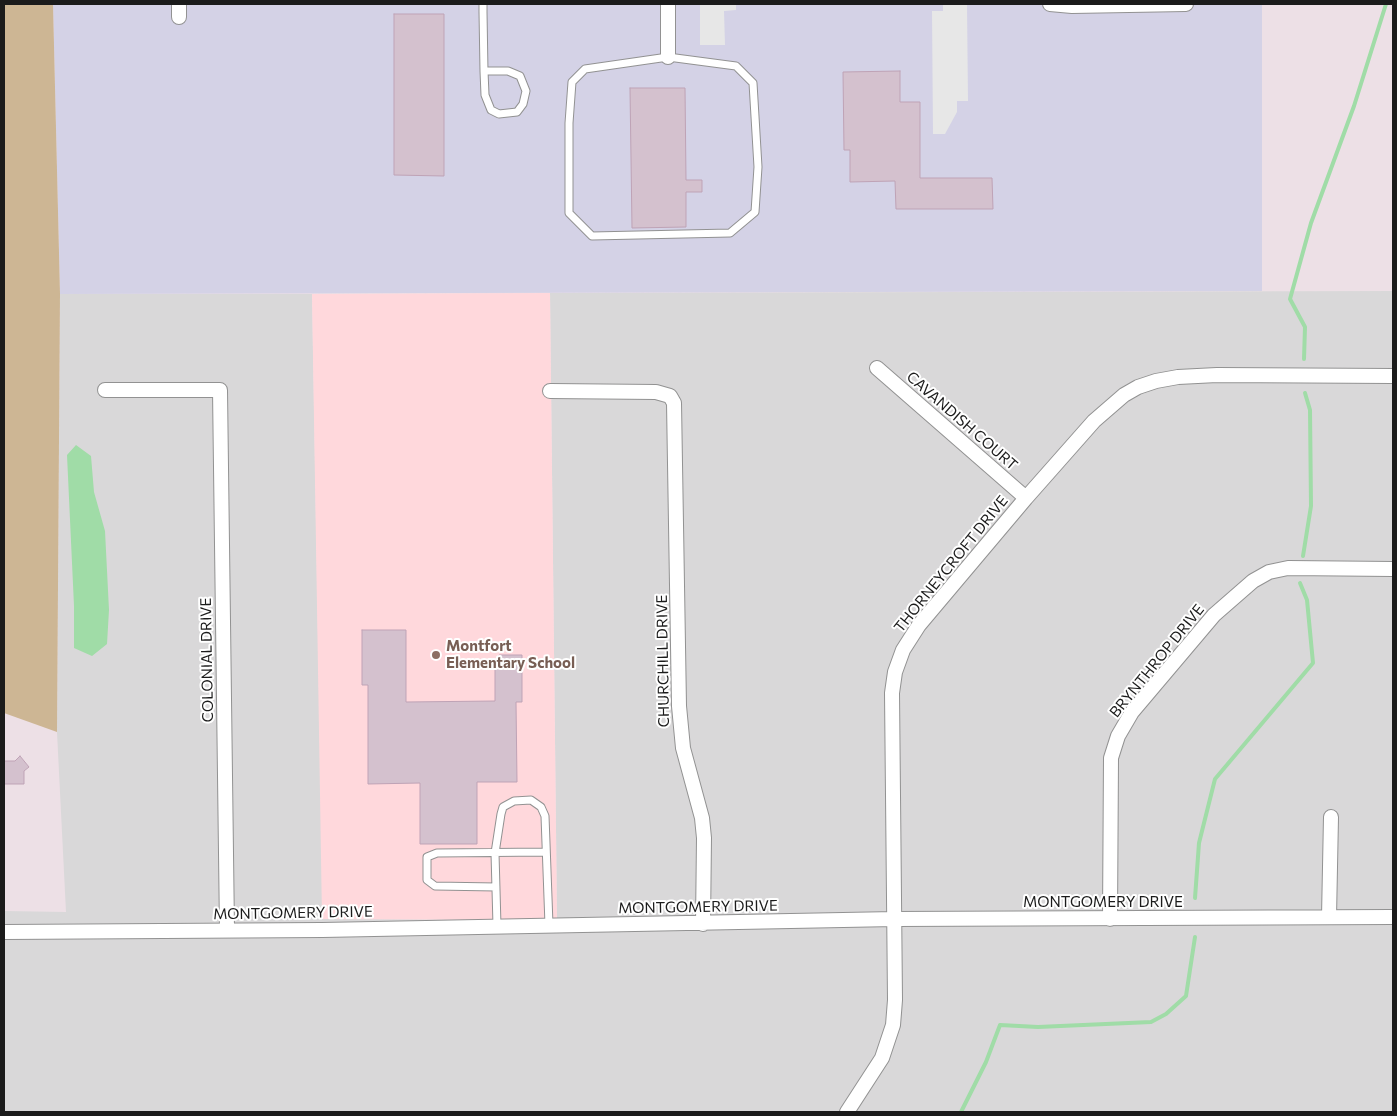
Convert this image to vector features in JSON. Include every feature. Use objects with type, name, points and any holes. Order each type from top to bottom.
[{"type":"street","points":[[668,4],[668,57]]},
{"type":"street","points":[[1050,4],[1072,6],[1186,4]]},
{"type":"street","name":"CAVANDISH COURT","points":[[877,368],[1026,498]]},
{"type":"street","name":"THORNEYCROFT DRIVE","points":[[847,1112],[877,1066],[889,1042],[895,1000],[892,693],[895,672],[903,650],[919,625],[1026,498],[1106,410],[1138,387],[1156,381],[1217,375],[1393,376]]},
{"type":"street","name":"COLONIAL DRIVE","points":[[105,390],[220,390],[227,930]]},
{"type":"street","name":"CHURCHILL DRIVE","points":[[550,391],[656,392],[670,396],[675,407],[679,706],[683,748],[702,818],[704,838],[703,924]]},
{"type":"street","name":"BRYNTHROP DRIVE","points":[[1110,919],[1111,758],[1118,736],[1132,712],[1214,615],[1253,581],[1269,572],[1288,568],[1393,569]]},
{"type":"street","points":[[1330,917],[1331,818]]},
{"type":"street","name":"MONTGOMERY DRIVE","points":[[4,932],[703,924],[895,919],[1393,917]]},
{"type":"lane","points":[[483,4],[484,71],[485,96],[491,110],[499,114],[517,112],[523,104],[526,91],[520,76],[508,71],[484,71]]},
{"type":"lane","points":[[668,57],[736,66],[753,83],[758,167],[755,212],[730,233],[592,236],[569,213],[569,123],[572,82],[586,70],[668,57]]},
{"type":"lane","points":[[497,926],[495,853],[503,807],[514,801],[531,800],[541,807],[545,816],[549,925]]},
{"type":"lane","points":[[496,887],[435,886],[427,880],[427,857],[432,855],[546,852]]},
{"type":"shaded area","points":[[4,4],[53,4],[60,294],[57,732],[4,713]]},
{"type":"shaded area","points":[[53,4],[1262,4],[1262,291],[60,294]]},
{"type":"shaded area","points":[[700,4],[736,4],[736,10],[724,11],[725,45],[700,45]]},
{"type":"shaded area","points":[[943,4],[967,4],[968,101],[957,101],[957,112],[945,134],[933,134],[932,11],[943,11]]},
{"type":"shaded area","points":[[1393,291],[1393,1112],[4,1112],[4,911],[66,912],[57,732],[60,294],[312,294],[323,919],[557,920],[550,293]]},
{"type":"shaded area","name":"Montfort Elementary School","points":[[550,293],[557,920],[322,919],[312,294]]},
{"type":"shaded area","points":[[76,445],[91,456],[94,492],[105,531],[109,610],[107,644],[92,656],[74,648],[74,606],[67,455]]},
{"type":"building","points":[[394,14],[444,14],[444,176],[394,175]]},
{"type":"building","points":[[900,71],[900,102],[920,102],[920,178],[992,178],[993,209],[896,209],[895,181],[850,182],[850,150],[844,150],[843,72]]},
{"type":"building","points":[[630,88],[685,88],[686,180],[702,180],[702,192],[686,192],[686,227],[632,228]]},
{"type":"building","points":[[362,630],[406,630],[406,702],[495,701],[495,666],[499,666],[499,655],[522,655],[522,702],[516,702],[517,782],[477,782],[477,844],[420,844],[420,783],[368,784],[368,685],[362,685]]},
{"type":"building","points":[[20,756],[29,767],[24,771],[24,784],[4,784],[4,761],[15,761]]},
{"type":"waterway","points":[[1304,359],[1305,327],[1290,299],[1311,223],[1354,106],[1386,4]]},
{"type":"waterway","points":[[1303,556],[1311,506],[1310,410],[1305,393]]},
{"type":"waterway","points":[[1195,898],[1199,843],[1215,779],[1313,663],[1307,600],[1300,583]]},
{"type":"waterway","points":[[961,1112],[986,1062],[1000,1025],[1038,1027],[1151,1022],[1166,1014],[1186,996],[1195,937]]},
{"type":"place","name":"Montfort Elementary School","points":[[436,655]]}]
